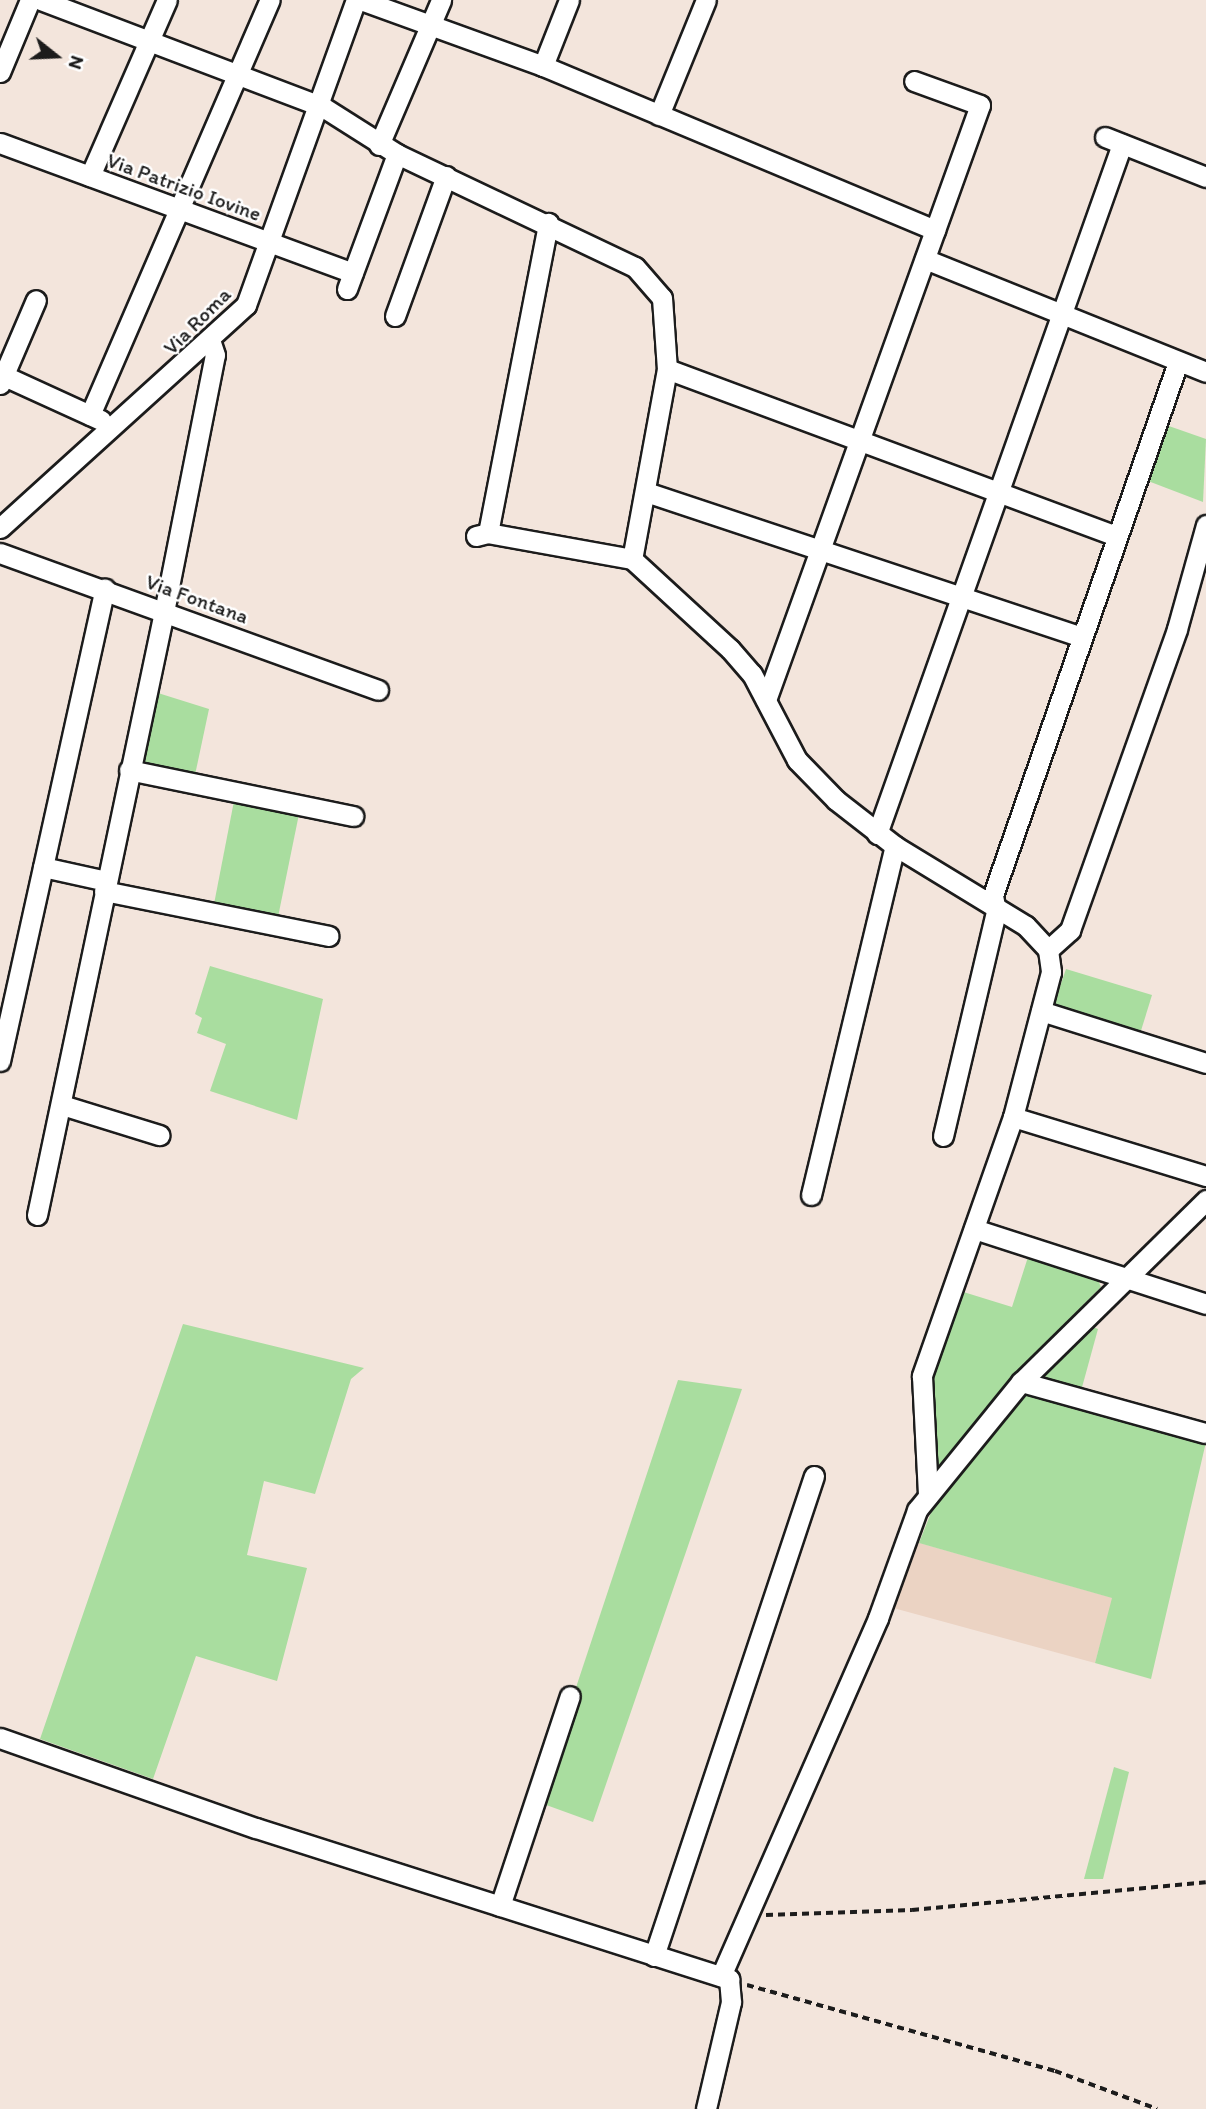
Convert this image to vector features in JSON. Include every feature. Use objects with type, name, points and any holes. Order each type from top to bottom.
[{"type":"street","points":[[0,72],[30,0]]},
{"type":"street","points":[[41,0],[323,107],[388,149],[612,251],[653,284],[665,312],[667,369],[632,559]]},
{"type":"street","points":[[90,176],[167,0]]},
{"type":"street","points":[[90,415],[176,208],[270,0]]},
{"type":"street","points":[[359,0],[430,28],[543,66],[935,230]]},
{"type":"street","name":"Via Roma","points":[[0,528],[211,343],[246,305],[273,244],[359,0]]},
{"type":"street","points":[[388,149],[440,0]]},
{"type":"street","points":[[543,66],[569,0]]},
{"type":"street","points":[[659,115],[706,0]]},
{"type":"street","points":[[766,700],[980,105],[914,81]]},
{"type":"street","points":[[877,834],[1059,313],[1113,140],[1206,177]]},
{"type":"street","name":"Via Patrizio Iovine","points":[[0,143],[273,244],[350,281],[388,149]]},
{"type":"street","points":[[395,316],[446,176]]},
{"type":"street","points":[[548,223],[482,534],[632,559],[730,649],[766,700],[797,760],[877,834],[996,911],[1026,926],[1048,950],[1051,972],[1013,1117],[922,1376],[928,1496]]},
{"type":"street","points":[[925,259],[1206,372]]},
{"type":"street","points":[[36,300],[1,378],[116,427]]},
{"type":"street","points":[[37,1215],[164,612],[215,355],[211,343]]},
{"type":"street","points":[[943,1136],[996,911],[993,895],[1080,636],[1178,362]]},
{"type":"street","points":[[667,369],[997,489],[1116,536]]},
{"type":"street","points":[[646,492],[820,546],[1080,636]]},
{"type":"street","points":[[1048,950],[1070,930],[1177,629],[1206,524]]},
{"type":"street","name":"Via Fontana","points":[[0,552],[379,690]]},
{"type":"street","points":[[0,1061],[105,589]]},
{"type":"street","points":[[129,771],[353,816]]},
{"type":"street","points":[[811,1195],[895,846]]},
{"type":"street","points":[[43,867],[105,886],[329,936]]},
{"type":"street","points":[[1041,1011],[1206,1063]]},
{"type":"street","points":[[62,1105],[159,1135]]},
{"type":"street","points":[[1013,1117],[1206,1176]]},
{"type":"street","points":[[706,2109],[730,2002],[725,1978],[748,1913],[878,1618],[917,1510],[1021,1382],[1206,1200]]},
{"type":"street","points":[[974,1229],[1123,1280],[1206,1304]]},
{"type":"street","points":[[1021,1382],[1205,1433]]},
{"type":"street","points":[[654,1956],[814,1476]]},
{"type":"street","points":[[500,1906],[570,1696]]},
{"type":"street","points":[[0,1738],[500,1906],[725,1978]]},
{"type":"path","points":[[748,1913],[912,1910],[1206,1882]]},
{"type":"path","points":[[725,1978],[1055,2071],[1157,2109]]},
{"type":"shaded area","points":[[909,1540],[1113,1598],[1095,1663],[886,1606]]},
{"type":"green space","points":[[1166,425],[1206,439],[1203,502],[1148,481]]},
{"type":"green space","points":[[158,693],[209,709],[195,775],[142,765]]},
{"type":"green space","points":[[234,801],[299,814],[278,917],[214,904]]},
{"type":"green space","points":[[210,966],[323,999],[297,1120],[210,1091],[226,1044],[197,1033],[202,1018],[195,1014]]},
{"type":"green space","points":[[1066,969],[1152,995],[1140,1034],[1053,1007]]},
{"type":"green space","points":[[1028,1257],[1098,1280],[1101,1287],[1016,1373],[941,1465],[934,1463],[931,1388],[957,1290],[1012,1307]]},
{"type":"green space","points":[[183,1324],[364,1368],[351,1379],[315,1494],[264,1481],[247,1555],[307,1568],[277,1681],[196,1656],[153,1779],[40,1739]]},
{"type":"green space","points":[[1088,1325],[1098,1329],[1081,1391],[1042,1380]]},
{"type":"green space","points":[[678,1380],[742,1389],[593,1822],[538,1802]]},
{"type":"green space","points":[[1028,1392],[1206,1442],[1151,1679],[1095,1663],[1112,1598],[919,1543],[934,1505]]},
{"type":"green space","points":[[1114,1767],[1129,1772],[1103,1879],[1084,1879]]}]
